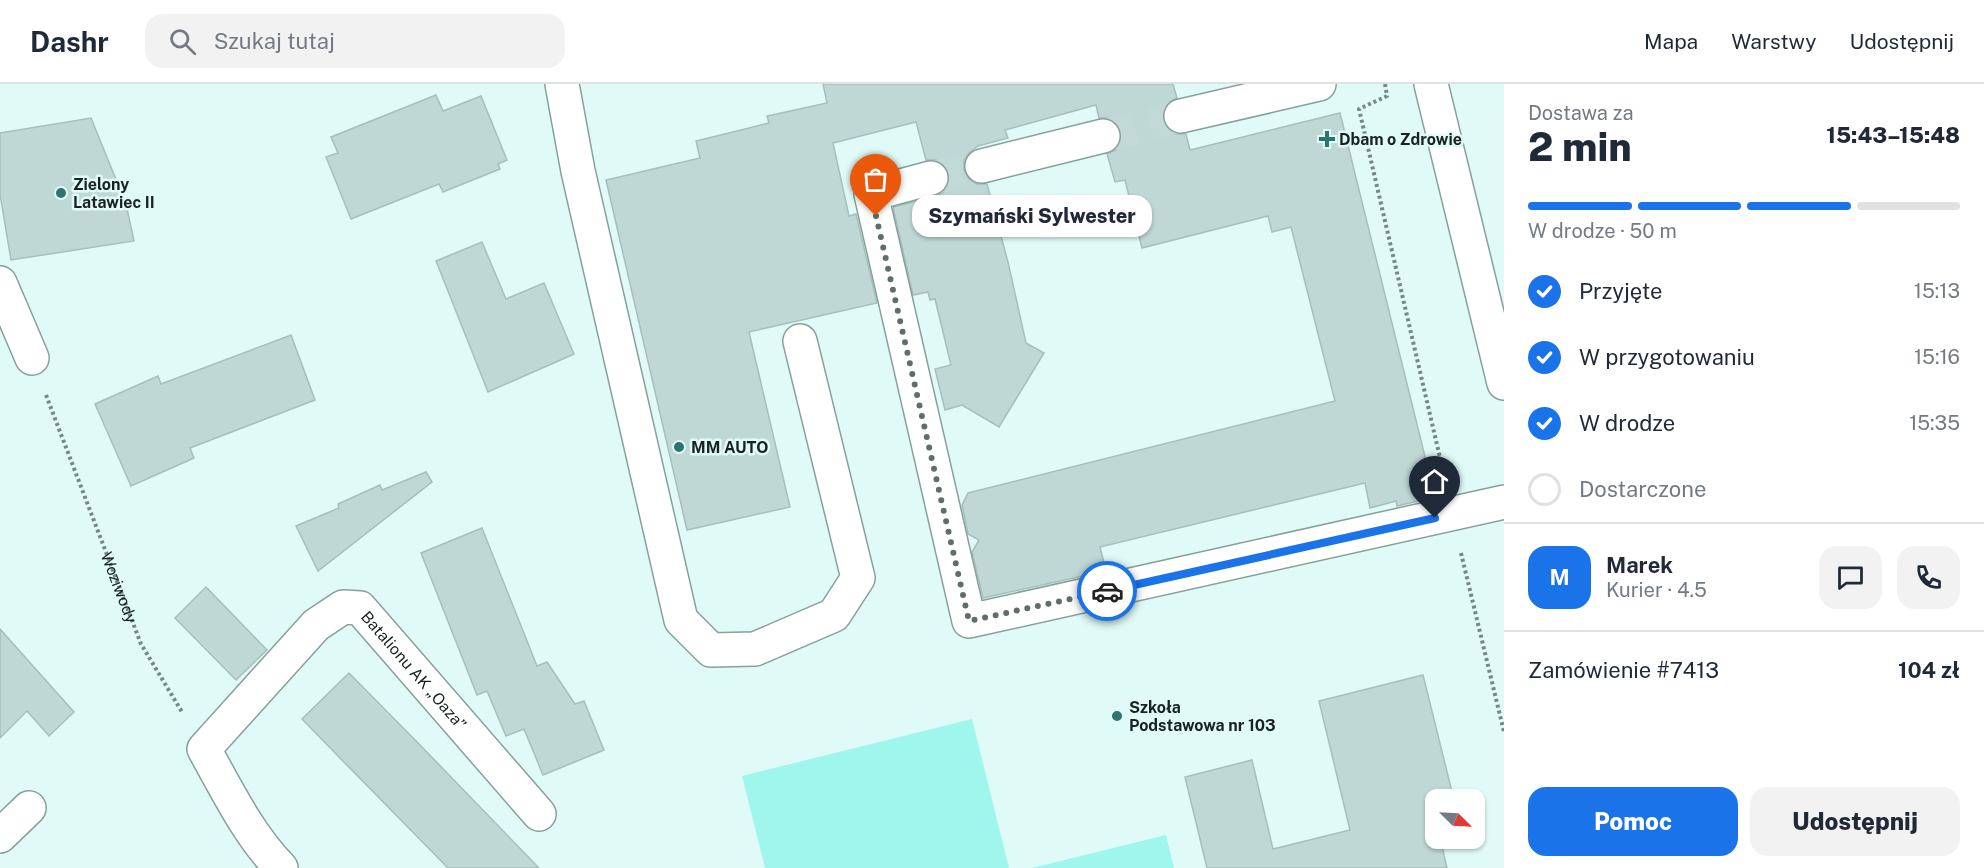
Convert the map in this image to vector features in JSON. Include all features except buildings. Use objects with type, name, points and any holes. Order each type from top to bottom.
[{"type":"street","points":[[562,84],[578,171],[681,620],[711,650],[755,649],[834,615],[858,578],[800,341]]},
{"type":"street","points":[[1181,116],[1318,84]]},
{"type":"street","points":[[1431,84],[1504,383]]},
{"type":"street","points":[[982,166],[1103,136]]},
{"type":"street","points":[[931,178],[871,194],[969,621],[1504,502]]},
{"type":"street","points":[[0,282],[32,358]]},
{"type":"street","name":"Batalionu AK „Oaza”","points":[[204,749],[316,625],[343,607],[360,608],[539,814]]},
{"type":"street","points":[[204,749],[232,800],[265,852],[281,868]]},
{"type":"street","points":[[0,837],[29,808]]},
{"type":"path","points":[[1385,84],[1387,96],[1359,109],[1504,732]]},
{"type":"path","name":"Woziwody","points":[[32,358],[141,644],[204,749]]},
{"type":"shaded area","points":[[972,719],[1009,868],[765,868],[742,776]]},
{"type":"shaded area","points":[[1166,835],[1174,868],[1032,868]]},
{"type":"tunnel","points":[[1103,136],[1181,116]]},
{"type":"tunnel","points":[[931,178],[982,166]]},
{"type":"way so far","points":[[876,216],[969,621],[1107,591]]},
{"type":"place","name":"Dbam o Zdrowie","points":[[1327,139]]},
{"type":"place","name":"Zielony Latawiec II","points":[[61,193]]},
{"type":"place","name":"Szymański Sylwester","points":[[876,216]]},
{"type":"place","name":"MM AUTO","points":[[679,447]]},
{"type":"place","name":"Szkoła Podstawowa nr 103","points":[[1117,716]]},
{"type":"route","points":[[1107,591],[1435,518]]}]
